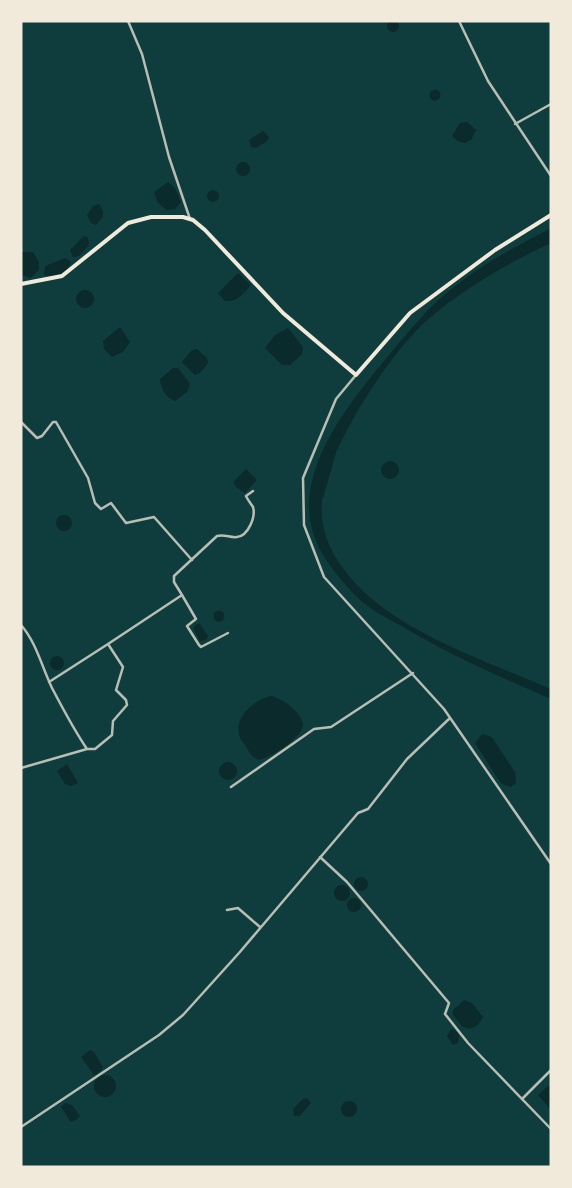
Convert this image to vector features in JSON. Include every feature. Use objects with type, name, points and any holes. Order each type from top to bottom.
[{"type":"main road","points":[[21,284],[62,276],[128,223],[150,217],[183,217],[190,219],[218,243],[283,313],[356,375],[410,313],[495,250],[551,215]]},
{"type":"street","points":[[128,21],[142,54],[169,157],[190,219]]},
{"type":"street","points":[[459,21],[488,81],[551,176]]},
{"type":"street","points":[[516,124],[551,104]]},
{"type":"street","points":[[356,375],[336,399],[303,478],[304,525],[324,577],[413,673],[450,718],[551,864]]},
{"type":"street","points":[[21,422],[37,438],[42,436],[53,422],[56,422],[88,478],[95,502],[101,509],[111,503],[126,523],[154,517],[192,560]]},
{"type":"street","points":[[228,633],[201,647],[199,646],[187,626],[196,619],[176,586],[174,576],[217,536],[223,534],[238,537],[245,534],[252,520],[253,508],[246,496],[253,491]]},
{"type":"street","points":[[50,682],[182,595]]},
{"type":"street","points":[[21,625],[32,642],[74,729],[87,749]]},
{"type":"street","points":[[21,768],[87,749],[95,749],[112,735],[113,721],[126,705],[126,700],[116,690],[123,667],[108,644]]},
{"type":"street","points":[[231,787],[314,729],[331,727],[413,673]]},
{"type":"street","points":[[21,1127],[159,1035],[183,1015],[358,813],[368,809],[406,759],[450,718]]},
{"type":"street","points":[[320,858],[347,882],[449,1003],[445,1014],[449,1020],[551,1129]]},
{"type":"street","points":[[228,910],[238,908],[260,927]]},
{"type":"street","points":[[521,1099],[551,1070]]},
{"type":"water","points":[[393,20],[399,26],[393,32],[387,26]]},
{"type":"water","points":[[435,89],[441,95],[435,101],[429,95]]},
{"type":"water","points":[[467,122],[476,130],[471,140],[465,143],[458,141],[452,136],[460,123]]},
{"type":"water","points":[[263,131],[269,137],[266,142],[256,148],[251,147],[249,140]]},
{"type":"water","points":[[243,162],[248,164],[250,169],[248,174],[243,176],[238,174],[236,169],[238,164]]},
{"type":"water","points":[[168,182],[175,188],[181,202],[175,209],[167,210],[158,203],[154,192]]},
{"type":"water","points":[[213,190],[219,196],[213,202],[207,196]]},
{"type":"water","points":[[99,204],[103,211],[103,217],[96,225],[91,223],[87,215],[93,206]]},
{"type":"water","points":[[551,228],[551,243],[501,268],[470,288],[440,309],[407,341],[388,364],[372,388],[344,436],[333,459],[322,502],[323,523],[329,544],[342,566],[361,589],[380,605],[426,634],[551,689],[551,699],[440,648],[366,605],[355,595],[325,558],[313,532],[309,508],[312,484],[319,460],[330,436],[374,373],[412,328],[436,302],[465,278],[501,255]]},
{"type":"water","points":[[84,236],[88,237],[89,245],[79,256],[73,257],[70,250]]},
{"type":"water","points":[[21,252],[33,252],[39,262],[39,270],[31,278],[21,275]]},
{"type":"water","points":[[65,258],[71,262],[67,270],[52,276],[44,275],[45,266]]},
{"type":"water","points":[[238,273],[251,285],[237,299],[225,301],[218,293]]},
{"type":"water","points":[[81,290],[89,290],[94,295],[92,306],[81,308],[76,303],[76,295]]},
{"type":"water","points":[[120,327],[130,342],[123,352],[112,357],[104,349],[103,341]]},
{"type":"water","points":[[288,328],[303,347],[302,354],[290,365],[282,365],[265,348],[275,335]]},
{"type":"water","points":[[197,349],[207,358],[208,363],[200,373],[195,375],[182,362],[192,350]]},
{"type":"water","points":[[173,368],[178,368],[190,384],[187,392],[175,401],[164,392],[160,379]]},
{"type":"water","points":[[386,461],[394,461],[399,466],[397,477],[386,479],[381,474],[381,466]]},
{"type":"water","points":[[246,469],[257,480],[245,493],[236,487],[233,482]]},
{"type":"water","points":[[64,515],[70,517],[72,523],[70,529],[64,531],[58,529],[56,523],[58,517]]},
{"type":"water","points":[[219,610],[225,616],[219,622],[213,616]]},
{"type":"water","points":[[200,624],[208,636],[206,640],[200,641],[193,628]]},
{"type":"water","points":[[57,656],[62,658],[64,663],[62,668],[57,670],[52,668],[50,663],[52,658]]},
{"type":"water","points":[[271,696],[295,710],[302,719],[302,729],[285,746],[270,756],[258,760],[250,754],[239,735],[238,728],[243,715],[253,705]]},
{"type":"water","points":[[482,734],[493,739],[515,772],[516,783],[511,787],[502,784],[475,743]]},
{"type":"water","points":[[228,762],[234,765],[237,771],[234,777],[228,780],[222,777],[219,771],[222,765]]},
{"type":"water","points":[[67,764],[78,783],[71,786],[65,784],[57,771]]},
{"type":"water","points":[[361,877],[366,879],[368,884],[366,889],[361,891],[356,889],[354,884],[356,879]]},
{"type":"water","points":[[342,885],[350,893],[342,901],[334,893]]},
{"type":"water","points":[[354,898],[359,900],[361,905],[359,910],[354,912],[349,910],[347,905],[349,900]]},
{"type":"water","points":[[464,1000],[472,1003],[483,1017],[478,1025],[470,1029],[463,1027],[453,1015],[453,1010]]},
{"type":"water","points":[[451,1029],[455,1030],[459,1035],[458,1043],[453,1045],[447,1036]]},
{"type":"water","points":[[90,1050],[94,1052],[103,1067],[100,1072],[94,1075],[81,1057]]},
{"type":"water","points":[[105,1075],[113,1078],[116,1086],[113,1094],[105,1097],[97,1094],[94,1086],[97,1078]]},
{"type":"water","points":[[548,1086],[551,1086],[551,1110],[538,1095]]},
{"type":"water","points":[[307,1098],[311,1103],[300,1116],[294,1116],[293,1109],[303,1099]]},
{"type":"water","points":[[346,1101],[352,1101],[357,1106],[355,1115],[346,1117],[341,1112],[341,1106]]},
{"type":"water","points":[[65,1103],[72,1105],[80,1116],[76,1120],[71,1122],[61,1107]]},
{"type":"waterway","points":[[321,496],[333,454]]}]
